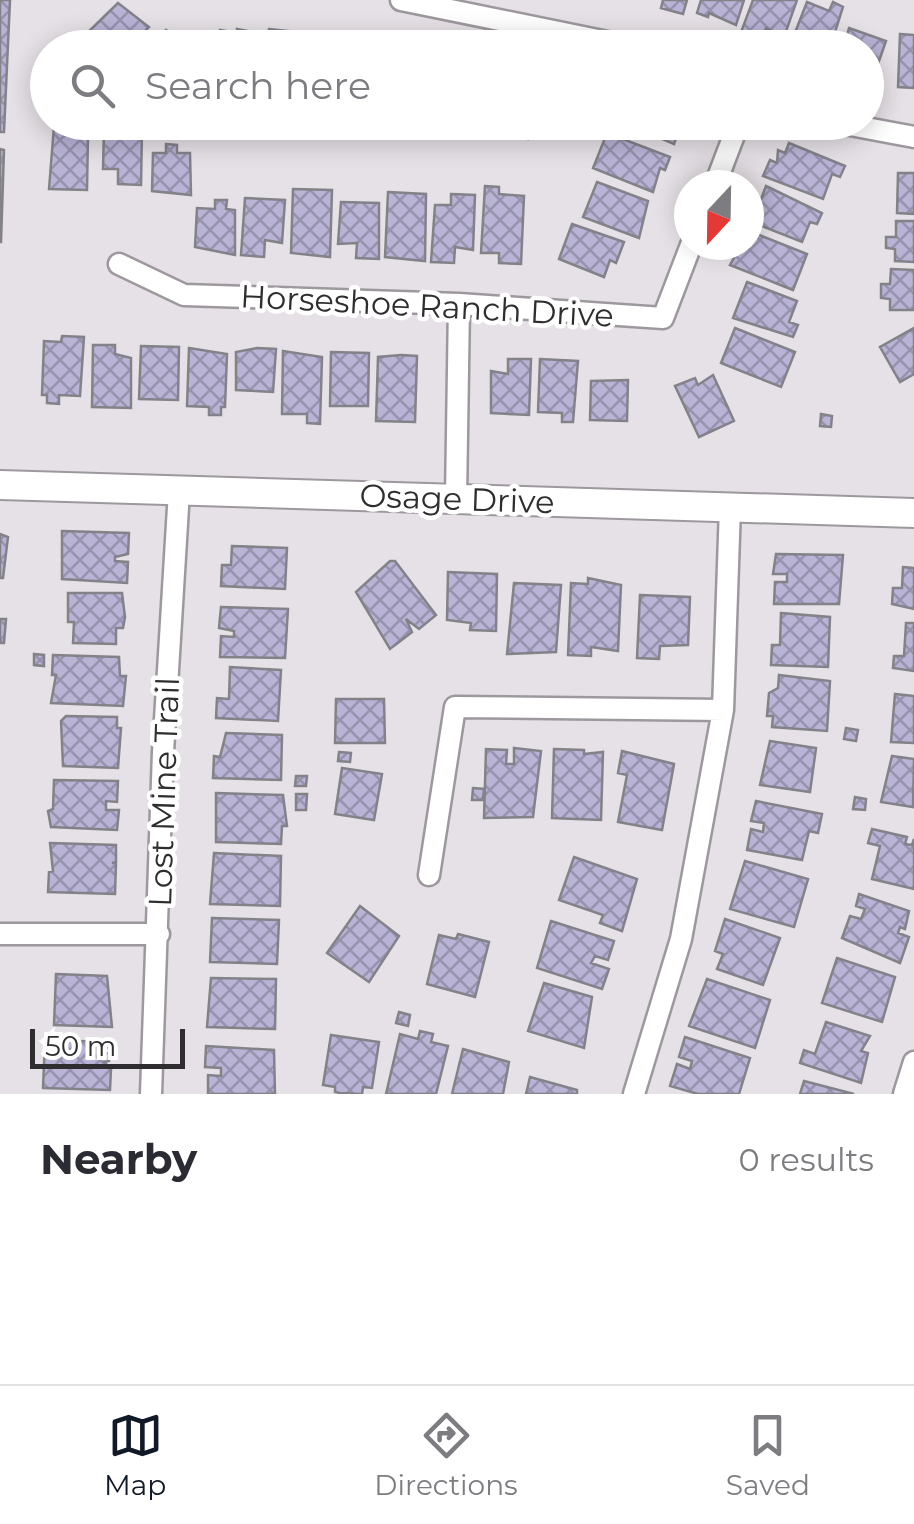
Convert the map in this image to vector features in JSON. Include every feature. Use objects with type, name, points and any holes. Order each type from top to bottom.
[{"type":"street","points":[[401,0],[477,7],[567,30]]},
{"type":"street","points":[[884,131],[914,137]]},
{"type":"street","points":[[720,170],[732,140]]},
{"type":"street","name":"Horseshoe Ranch Drive","points":[[120,264],[184,296],[459,304],[663,318],[685,260]]},
{"type":"street","points":[[456,499],[459,304]]},
{"type":"street","name":"Osage Drive","points":[[0,485],[914,513]]},
{"type":"street","name":"Lost Mine Trail","points":[[151,1094],[163,752],[180,491]]},
{"type":"street","points":[[634,1094],[682,939],[723,710],[730,507]]},
{"type":"street","points":[[429,875],[455,707],[723,710]]},
{"type":"street","points":[[0,934],[159,934]]},
{"type":"street","points":[[904,1094],[914,1062]]},
{"type":"building","points":[[0,0],[10,0],[4,132],[0,132]]},
{"type":"building","points":[[663,0],[687,0],[683,14],[661,8]]},
{"type":"building","points":[[701,0],[744,0],[736,25],[709,13],[708,17],[697,13]]},
{"type":"building","points":[[753,0],[797,0],[786,30],[742,30]]},
{"type":"building","points":[[807,2],[829,11],[833,2],[843,7],[836,30],[796,30]]},
{"type":"building","points":[[118,3],[149,27],[146,30],[90,30]]},
{"type":"building","points":[[900,34],[914,35],[914,88],[898,87]]},
{"type":"building","points":[[53,140],[88,140],[87,190],[49,189]]},
{"type":"building","points":[[104,140],[142,140],[141,185],[118,184],[118,169],[103,169]]},
{"type":"building","points":[[604,140],[625,140],[670,157],[665,170],[660,168],[653,192],[593,168]]},
{"type":"building","points":[[789,143],[845,166],[840,177],[832,174],[823,199],[764,176],[770,160],[777,163],[778,150],[785,153]]},
{"type":"building","points":[[166,144],[177,145],[177,153],[190,153],[191,195],[152,191],[153,153],[166,153]]},
{"type":"building","points":[[0,149],[4,150],[1,242],[0,242]]},
{"type":"building","points":[[898,173],[914,173],[914,214],[897,213]]},
{"type":"building","points":[[597,182],[648,201],[639,238],[583,217]]},
{"type":"building","points":[[485,186],[499,187],[499,194],[524,196],[521,264],[499,263],[499,253],[481,253]]},
{"type":"building","points":[[766,186],[822,213],[817,224],[810,222],[802,242],[764,227]]},
{"type":"building","points":[[293,189],[332,190],[330,257],[291,253]]},
{"type":"building","points":[[388,192],[426,194],[425,261],[385,257]]},
{"type":"building","points":[[451,194],[475,195],[473,250],[455,247],[454,263],[431,262],[435,205],[451,205]]},
{"type":"building","points":[[245,198],[285,200],[282,243],[265,240],[264,257],[241,255]]},
{"type":"building","points":[[215,200],[227,200],[226,209],[235,210],[235,255],[195,247],[197,208],[215,209]]},
{"type":"building","points":[[341,202],[379,203],[379,259],[356,258],[357,243],[338,244]]},
{"type":"building","points":[[896,221],[914,221],[914,262],[895,261],[895,249],[886,248],[886,237],[896,237]]},
{"type":"building","points":[[572,224],[624,242],[616,263],[610,260],[604,277],[559,259]]},
{"type":"building","points":[[764,237],[807,254],[793,290],[730,265],[733,260],[764,260]]},
{"type":"building","points":[[891,269],[914,270],[914,310],[890,310],[890,299],[881,298],[881,284],[890,284]]},
{"type":"building","points":[[747,282],[797,301],[789,322],[798,325],[793,337],[733,318]]},
{"type":"building","points":[[735,328],[795,352],[781,387],[721,363]]},
{"type":"building","points":[[914,328],[914,374],[900,382],[880,347]]},
{"type":"building","points":[[62,336],[84,337],[80,396],[59,395],[59,404],[47,403],[47,395],[42,395],[44,341],[61,342]]},
{"type":"building","points":[[93,345],[115,345],[115,354],[131,358],[131,408],[92,407]]},
{"type":"building","points":[[141,346],[179,347],[178,400],[139,399]]},
{"type":"building","points":[[189,348],[227,354],[225,407],[221,407],[221,415],[209,415],[209,407],[187,406]]},
{"type":"building","points":[[276,349],[273,392],[236,390],[236,352]]},
{"type":"building","points":[[283,351],[322,357],[320,424],[307,423],[307,414],[282,414]]},
{"type":"building","points":[[331,352],[369,353],[368,406],[330,406]]},
{"type":"building","points":[[417,356],[415,422],[376,421],[378,357]]},
{"type":"building","points":[[508,359],[531,359],[529,415],[491,413],[491,371],[508,374]]},
{"type":"building","points":[[540,359],[578,361],[573,422],[562,422],[562,413],[538,412]]},
{"type":"building","points":[[713,375],[734,421],[699,437],[675,386],[695,378],[698,385]]},
{"type":"building","points":[[628,380],[627,421],[590,420],[591,381]]},
{"type":"building","points":[[821,414],[832,416],[831,427],[820,426]]},
{"type":"building","points":[[62,531],[129,533],[128,554],[115,557],[115,561],[128,562],[127,583],[62,579]]},
{"type":"building","points":[[0,534],[8,537],[3,578],[0,578]]},
{"type":"building","points":[[232,546],[287,548],[285,589],[221,586],[222,565],[231,565]]},
{"type":"building","points":[[776,554],[843,555],[839,604],[774,604],[775,582],[787,582],[787,574],[773,574]]},
{"type":"building","points":[[390,561],[395,561],[436,615],[419,629],[406,619],[412,632],[390,649],[356,592]]},
{"type":"building","points":[[903,567],[914,568],[914,609],[892,604],[893,588],[902,588]]},
{"type":"building","points":[[448,572],[497,574],[496,631],[470,630],[471,623],[447,620]]},
{"type":"building","points":[[588,578],[621,585],[618,651],[591,647],[591,656],[568,655],[571,583],[588,584]]},
{"type":"building","points":[[514,583],[561,585],[556,652],[507,654]]},
{"type":"building","points":[[68,593],[122,593],[125,617],[123,628],[116,628],[116,644],[73,643],[74,622],[68,622]]},
{"type":"building","points":[[640,595],[690,597],[688,645],[660,646],[659,659],[637,658]]},
{"type":"building","points":[[221,607],[288,609],[285,658],[220,657],[221,636],[234,637],[234,631],[219,628]]},
{"type":"building","points":[[781,613],[830,617],[828,667],[771,665],[772,645],[780,645]]},
{"type":"building","points":[[0,619],[6,619],[4,643],[0,643]]},
{"type":"building","points":[[906,623],[914,623],[914,671],[893,668],[894,656],[904,656]]},
{"type":"building","points":[[34,654],[44,655],[44,666],[34,665]]},
{"type":"building","points":[[53,655],[119,657],[120,676],[126,676],[123,706],[51,703],[56,675],[52,675]]},
{"type":"building","points":[[230,667],[281,670],[278,721],[216,718],[217,698],[229,699]]},
{"type":"building","points":[[779,675],[830,681],[827,731],[772,727],[773,716],[767,716],[769,693],[778,688]]},
{"type":"building","points":[[895,694],[914,696],[914,743],[891,742]]},
{"type":"building","points":[[336,699],[384,699],[385,743],[335,743]]},
{"type":"building","points":[[66,716],[117,717],[117,728],[121,728],[118,768],[63,766],[61,721]]},
{"type":"building","points":[[846,728],[858,730],[856,741],[844,739]]},
{"type":"building","points":[[226,733],[282,735],[281,780],[213,778],[214,756],[220,757]]},
{"type":"building","points":[[770,741],[816,748],[810,792],[760,785]]},
{"type":"building","points":[[514,748],[541,751],[533,817],[484,818],[486,749],[507,750],[506,764],[514,764]]},
{"type":"building","points":[[554,749],[584,750],[584,754],[603,752],[601,820],[552,818]]},
{"type":"building","points":[[622,751],[674,764],[662,830],[618,822],[627,775],[618,773]]},
{"type":"building","points":[[339,752],[351,753],[350,762],[338,761]]},
{"type":"building","points":[[892,756],[914,759],[913,807],[881,802]]},
{"type":"building","points":[[342,768],[382,774],[374,820],[335,814]]},
{"type":"building","points":[[296,776],[307,776],[306,786],[295,786]]},
{"type":"building","points":[[54,780],[118,781],[117,802],[106,801],[106,810],[119,810],[117,830],[51,827],[48,811],[53,809]]},
{"type":"building","points":[[473,788],[484,789],[483,800],[472,800]]},
{"type":"building","points":[[216,793],[283,795],[287,826],[282,826],[281,844],[216,842]]},
{"type":"building","points":[[296,794],[307,794],[306,810],[296,810]]},
{"type":"building","points":[[855,797],[866,799],[865,810],[853,809]]},
{"type":"building","points":[[756,801],[822,814],[818,833],[809,831],[802,860],[747,850],[751,829],[763,832],[764,823],[751,821]]},
{"type":"building","points":[[872,829],[907,837],[905,844],[912,845],[914,839],[914,889],[872,879],[880,846],[868,843]]},
{"type":"building","points":[[50,843],[116,845],[116,862],[112,863],[116,863],[115,894],[48,892],[49,872],[53,871]]},
{"type":"building","points":[[214,853],[281,856],[280,906],[210,904]]},
{"type":"building","points":[[574,857],[637,879],[622,931],[600,923],[603,915],[559,900]]},
{"type":"building","points":[[745,861],[808,879],[794,927],[730,909]]},
{"type":"building","points":[[859,894],[909,911],[905,929],[900,927],[898,933],[909,937],[900,963],[842,938],[850,916],[861,919],[865,909],[856,906]]},
{"type":"building","points":[[360,906],[399,936],[369,982],[327,953]]},
{"type":"building","points":[[212,918],[279,920],[277,964],[210,962]]},
{"type":"building","points":[[725,919],[780,938],[763,985],[717,969],[723,954],[715,951]]},
{"type":"building","points":[[551,921],[614,941],[608,960],[595,956],[591,963],[609,969],[602,989],[537,968]]},
{"type":"building","points":[[458,934],[489,942],[475,997],[427,984],[439,935],[456,939]]},
{"type":"building","points":[[837,958],[895,977],[882,1022],[822,1003]]},
{"type":"building","points":[[56,974],[107,976],[112,1027],[54,1025]]},
{"type":"building","points":[[211,978],[276,979],[275,1029],[207,1027]]},
{"type":"building","points":[[707,979],[770,1000],[755,1048],[689,1026]]},
{"type":"building","points":[[544,983],[592,997],[584,1048],[528,1031]]},
{"type":"building","points":[[399,1012],[410,1015],[408,1026],[396,1023]]},
{"type":"building","points":[[826,1022],[870,1036],[861,1051],[868,1053],[861,1083],[800,1063],[804,1050],[815,1054]]},
{"type":"building","points":[[420,1031],[433,1034],[431,1042],[448,1046],[436,1094],[386,1094],[400,1034],[418,1039]]},
{"type":"building","points":[[331,1035],[379,1042],[372,1088],[363,1087],[362,1094],[340,1093],[335,1092],[335,1087],[323,1085]]},
{"type":"building","points":[[685,1037],[750,1058],[739,1094],[698,1094],[670,1086],[677,1064],[690,1069],[692,1061],[679,1057]]},
{"type":"building","points":[[45,1040],[110,1042],[109,1061],[104,1062],[111,1069],[110,1090],[43,1088]]},
{"type":"building","points":[[206,1046],[274,1050],[275,1094],[208,1094],[208,1075],[221,1076],[221,1068],[205,1067]]},
{"type":"building","points":[[463,1049],[509,1062],[503,1094],[452,1094]]},
{"type":"building","points":[[530,1077],[577,1090],[577,1094],[526,1094]]},
{"type":"building","points":[[804,1081],[854,1094],[800,1094]]}]
